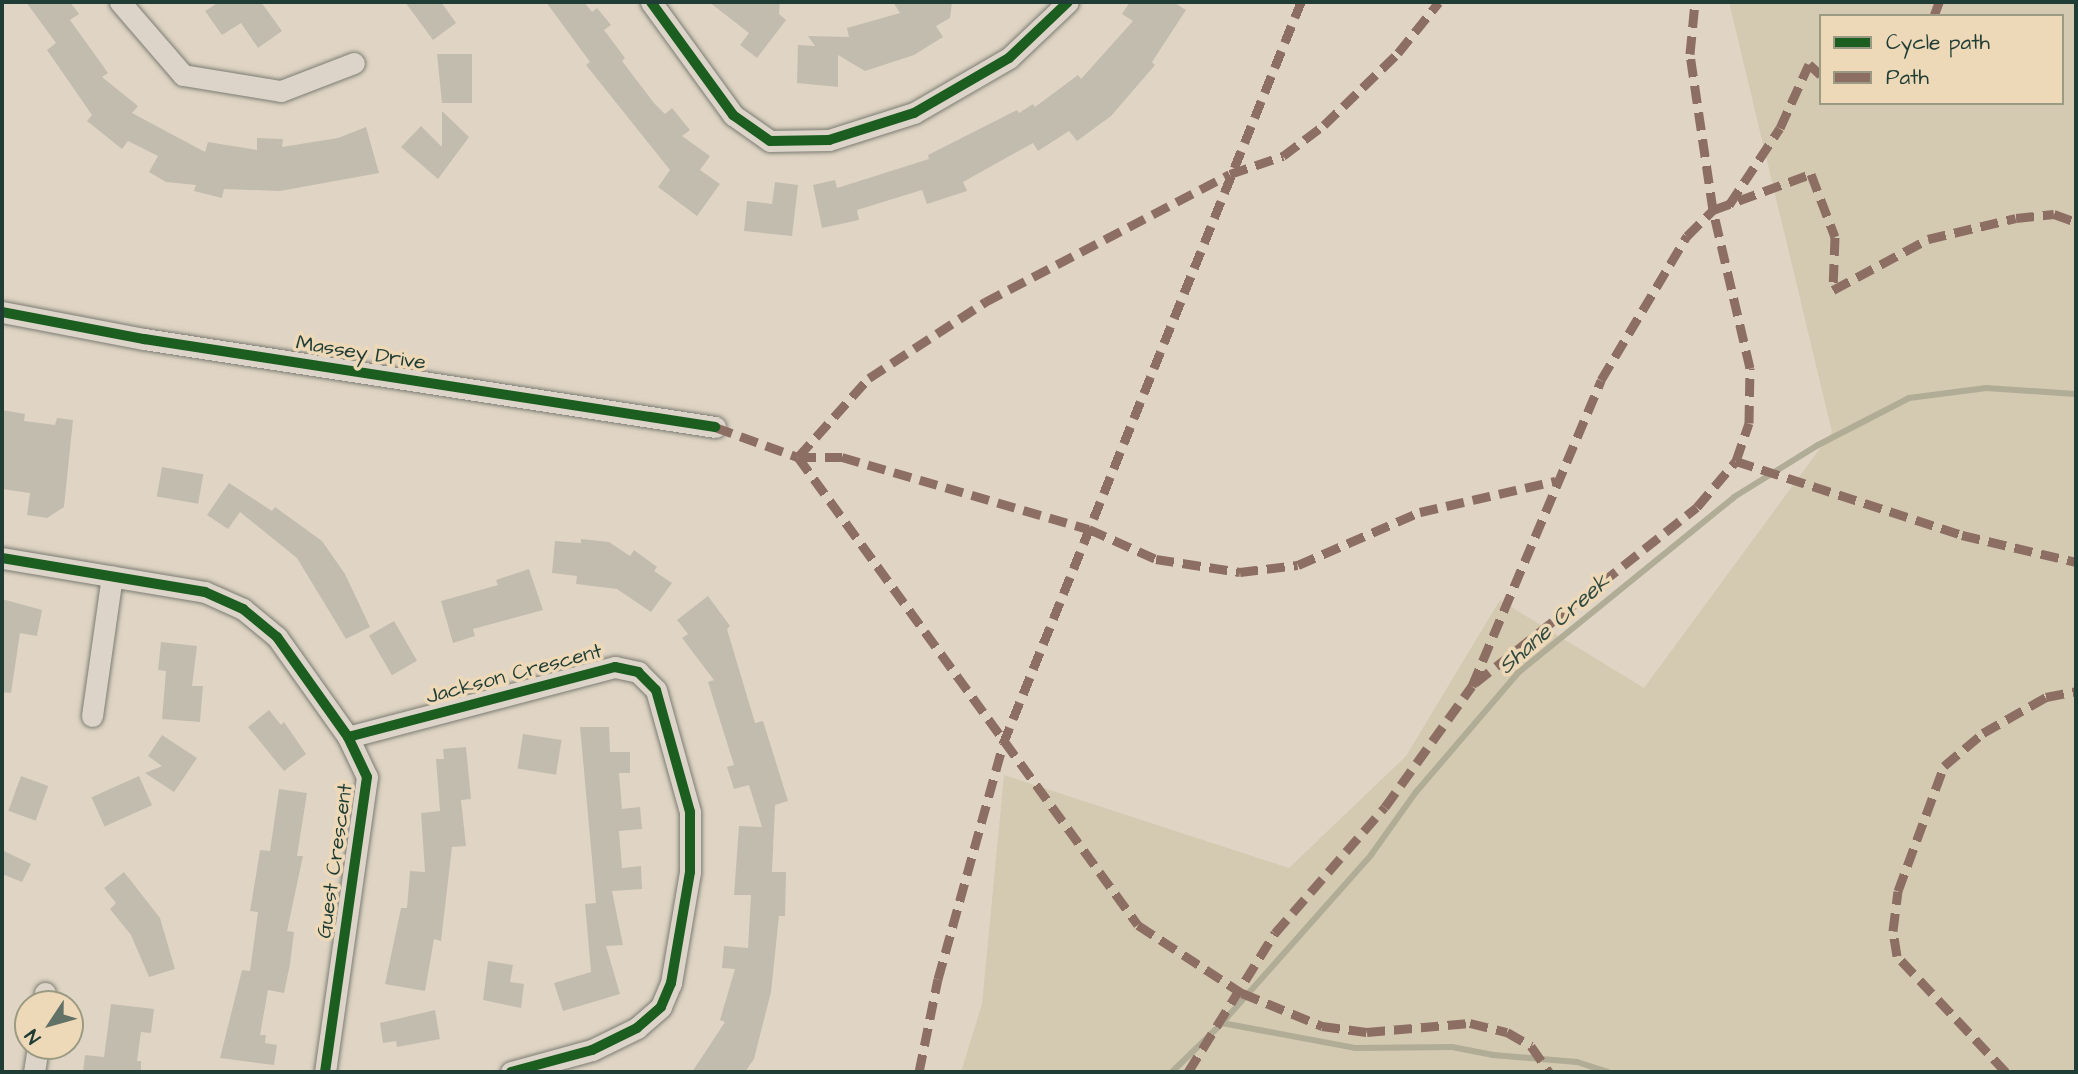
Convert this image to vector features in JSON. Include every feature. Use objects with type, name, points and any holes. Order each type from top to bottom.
[{"type":"street","points":[[651,2],[733,115],[770,141],[829,140],[914,113],[1009,58],[1068,2]]},
{"type":"street","points":[[126,4],[183,75],[281,91],[354,63]]},
{"type":"street","name":"Massey Drive","points":[[2,312],[144,340],[715,427]]},
{"type":"street","name":"Guest Crescent","points":[[2,558],[205,592],[243,609],[277,637],[348,737],[366,777],[325,1072]]},
{"type":"street","points":[[92,716],[112,576]]},
{"type":"street","name":"Jackson Crescent","points":[[348,737],[615,667],[638,672],[656,690],[690,812],[690,872],[671,983],[661,1007],[637,1028],[592,1050],[511,1072]]},
{"type":"shaded area","points":[[1729,2],[2076,2],[2076,1072],[961,1072],[982,1004],[1004,775],[1289,868],[1406,756],[1500,600],[1644,688],[1832,432]]},
{"type":"building","points":[[26,2],[70,2],[79,14],[70,20],[108,73],[102,77],[138,106],[132,113],[205,152],[208,142],[257,150],[257,138],[283,139],[282,147],[338,138],[366,127],[379,173],[280,191],[224,189],[222,198],[194,191],[196,185],[166,182],[149,172],[158,156],[128,141],[122,149],[87,121],[92,115],[47,50],[56,43]]},
{"type":"building","points":[[219,2],[261,2],[282,31],[258,48],[241,23],[222,35],[205,11]]},
{"type":"building","points":[[405,2],[441,2],[456,23],[433,40]]},
{"type":"building","points":[[546,2],[584,2],[592,12],[597,8],[611,25],[604,30],[625,58],[622,61],[654,103],[665,114],[672,108],[690,130],[682,136],[710,156],[700,170],[720,184],[697,216],[658,187],[670,170],[586,65],[590,62]]},
{"type":"building","points":[[709,2],[780,2],[779,14],[786,20],[757,58],[740,45],[749,33]]},
{"type":"building","points":[[893,2],[952,2],[950,18],[936,26],[943,37],[914,55],[865,71],[838,55],[838,87],[797,83],[798,45],[815,46],[808,36],[849,37],[847,28],[900,13]]},
{"type":"building","points":[[1130,2],[1173,2],[1186,10],[1152,62],[1155,65],[1111,116],[1077,141],[1069,131],[1038,151],[1033,143],[963,182],[967,191],[927,204],[922,190],[857,210],[859,220],[822,228],[813,185],[835,180],[837,188],[929,159],[928,155],[1017,110],[1019,113],[1033,104],[1035,107],[1078,75],[1081,79],[1133,21],[1122,14]]},
{"type":"building","points":[[437,54],[472,54],[472,103],[442,103]]},
{"type":"building","points":[[442,111],[469,137],[438,179],[401,147],[421,126],[442,147]]},
{"type":"building","points":[[775,182],[798,185],[792,236],[744,231],[747,201],[772,204]]},
{"type":"building","points":[[2,410],[25,414],[24,421],[55,425],[57,418],[73,420],[64,507],[47,518],[27,515],[30,493],[2,489]]},
{"type":"building","points":[[162,467],[203,474],[198,504],[157,497]]},
{"type":"building","points":[[229,483],[272,511],[275,507],[322,541],[345,574],[370,627],[346,639],[297,558],[240,512],[228,529],[207,515]]},
{"type":"building","points":[[581,539],[609,542],[630,556],[634,550],[657,567],[654,571],[672,583],[651,612],[617,589],[576,584],[577,576],[552,573],[555,541],[581,543]]},
{"type":"building","points":[[529,569],[543,610],[473,629],[475,636],[453,643],[441,601],[498,585],[496,580]]},
{"type":"building","points":[[708,596],[730,626],[727,629],[755,723],[763,721],[788,801],[775,805],[772,872],[786,872],[785,916],[779,916],[771,992],[754,1059],[745,1072],[692,1072],[725,1022],[720,1020],[735,969],[722,968],[724,946],[748,948],[751,895],[734,895],[739,826],[762,827],[749,785],[734,789],[727,767],[734,765],[708,682],[714,680],[682,638],[688,634],[677,620]]},
{"type":"building","points":[[2,599],[42,610],[37,636],[20,633],[11,693],[2,692]]},
{"type":"building","points":[[394,621],[417,661],[392,675],[369,636]]},
{"type":"building","points":[[161,642],[197,646],[192,686],[203,686],[200,722],[162,719],[166,671],[158,670]]},
{"type":"building","points":[[269,710],[281,725],[284,722],[306,754],[284,771],[248,727]]},
{"type":"building","points":[[580,727],[609,727],[610,752],[630,752],[630,773],[619,773],[622,809],[640,807],[642,829],[619,831],[622,868],[641,866],[642,889],[612,891],[623,945],[606,946],[620,994],[563,1011],[554,983],[591,972],[585,904],[596,903]]},
{"type":"building","points":[[523,734],[562,740],[556,775],[518,769]]},
{"type":"building","points":[[162,735],[197,758],[174,792],[145,773],[162,766],[148,756]]},
{"type":"building","points":[[466,747],[471,799],[461,800],[466,846],[452,847],[441,941],[434,939],[425,991],[385,984],[401,908],[407,908],[410,871],[425,872],[421,813],[440,811],[436,759],[444,759],[443,749]]},
{"type":"building","points":[[21,776],[48,786],[36,821],[8,811]]},
{"type":"building","points":[[139,776],[152,805],[105,826],[91,797]]},
{"type":"building","points":[[279,789],[307,793],[297,856],[303,856],[287,931],[294,932],[290,964],[284,993],[268,990],[260,1035],[266,1035],[265,1043],[277,1045],[274,1065],[220,1058],[242,970],[250,971],[258,912],[250,911],[260,850],[270,851]]},
{"type":"building","points":[[2,850],[31,864],[22,882],[2,874]]},
{"type":"building","points":[[124,872],[160,918],[175,969],[149,977],[131,935],[110,909],[116,903],[104,888]]},
{"type":"building","points":[[488,961],[513,965],[510,982],[524,984],[521,1008],[483,1000]]},
{"type":"building","points":[[111,1004],[154,1009],[151,1033],[141,1032],[137,1061],[141,1061],[141,1072],[83,1072],[85,1055],[104,1057]]},
{"type":"building","points":[[435,1010],[440,1039],[397,1047],[396,1041],[383,1043],[380,1023]]},
{"type":"waterway","name":"Shane Creek","points":[[1172,1072],[1222,1023],[1371,855],[1416,792],[1519,672],[1734,497],[1818,445],[1909,398],[1986,388],[2076,394]]},
{"type":"waterway","points":[[1222,1023],[1355,1048],[1452,1047],[1493,1055],[1577,1062],[1608,1072]]},
{"type":"marked path","points":[[919,1072],[938,979],[1003,744],[1301,2]]},
{"type":"marked path","points":[[798,457],[869,378],[985,302],[1230,174],[1283,156],[1324,125],[1398,53],[1439,2]]},
{"type":"marked path","points":[[1475,683],[1697,507],[1736,461],[1749,423],[1750,368],[1713,210],[1690,54],[1695,2]]},
{"type":"marked path","points":[[1935,14],[1939,2]]},
{"type":"marked path","points":[[1729,205],[1780,128],[1809,64],[1819,73]]},
{"type":"marked path","points":[[1188,1072],[1275,933],[1385,807],[1472,686],[1601,380],[1687,236],[1713,210],[1811,174],[1835,237],[1833,290],[1928,239],[2016,218],[2054,214],[2076,222]]},
{"type":"marked path","points":[[715,427],[798,457],[1138,925],[1242,993],[1322,1026],[1367,1032],[1470,1023],[1507,1032],[1531,1046],[1549,1072]]},
{"type":"marked path","points":[[798,457],[842,457],[1089,529],[1156,559],[1240,572],[1298,565],[1420,512],[1555,481]]},
{"type":"marked path","points":[[1736,461],[1962,535],[2076,562]]},
{"type":"marked path","points":[[2006,1072],[1897,956],[1893,931],[1898,891],[1944,766],[1983,733],[2046,697],[2076,691]]},
{"type":"cycle path","points":[[651,2],[733,115],[770,141],[829,140],[914,113],[1009,58],[1068,2]]},
{"type":"cycle path","points":[[2,312],[144,339],[715,427]]},
{"type":"cycle path","points":[[2,558],[205,592],[243,609],[277,637],[348,737],[367,777],[325,1072]]},
{"type":"cycle path","points":[[348,737],[615,667],[638,672],[656,690],[690,812],[690,872],[671,983],[661,1007],[637,1028],[592,1050],[511,1072]]}]
